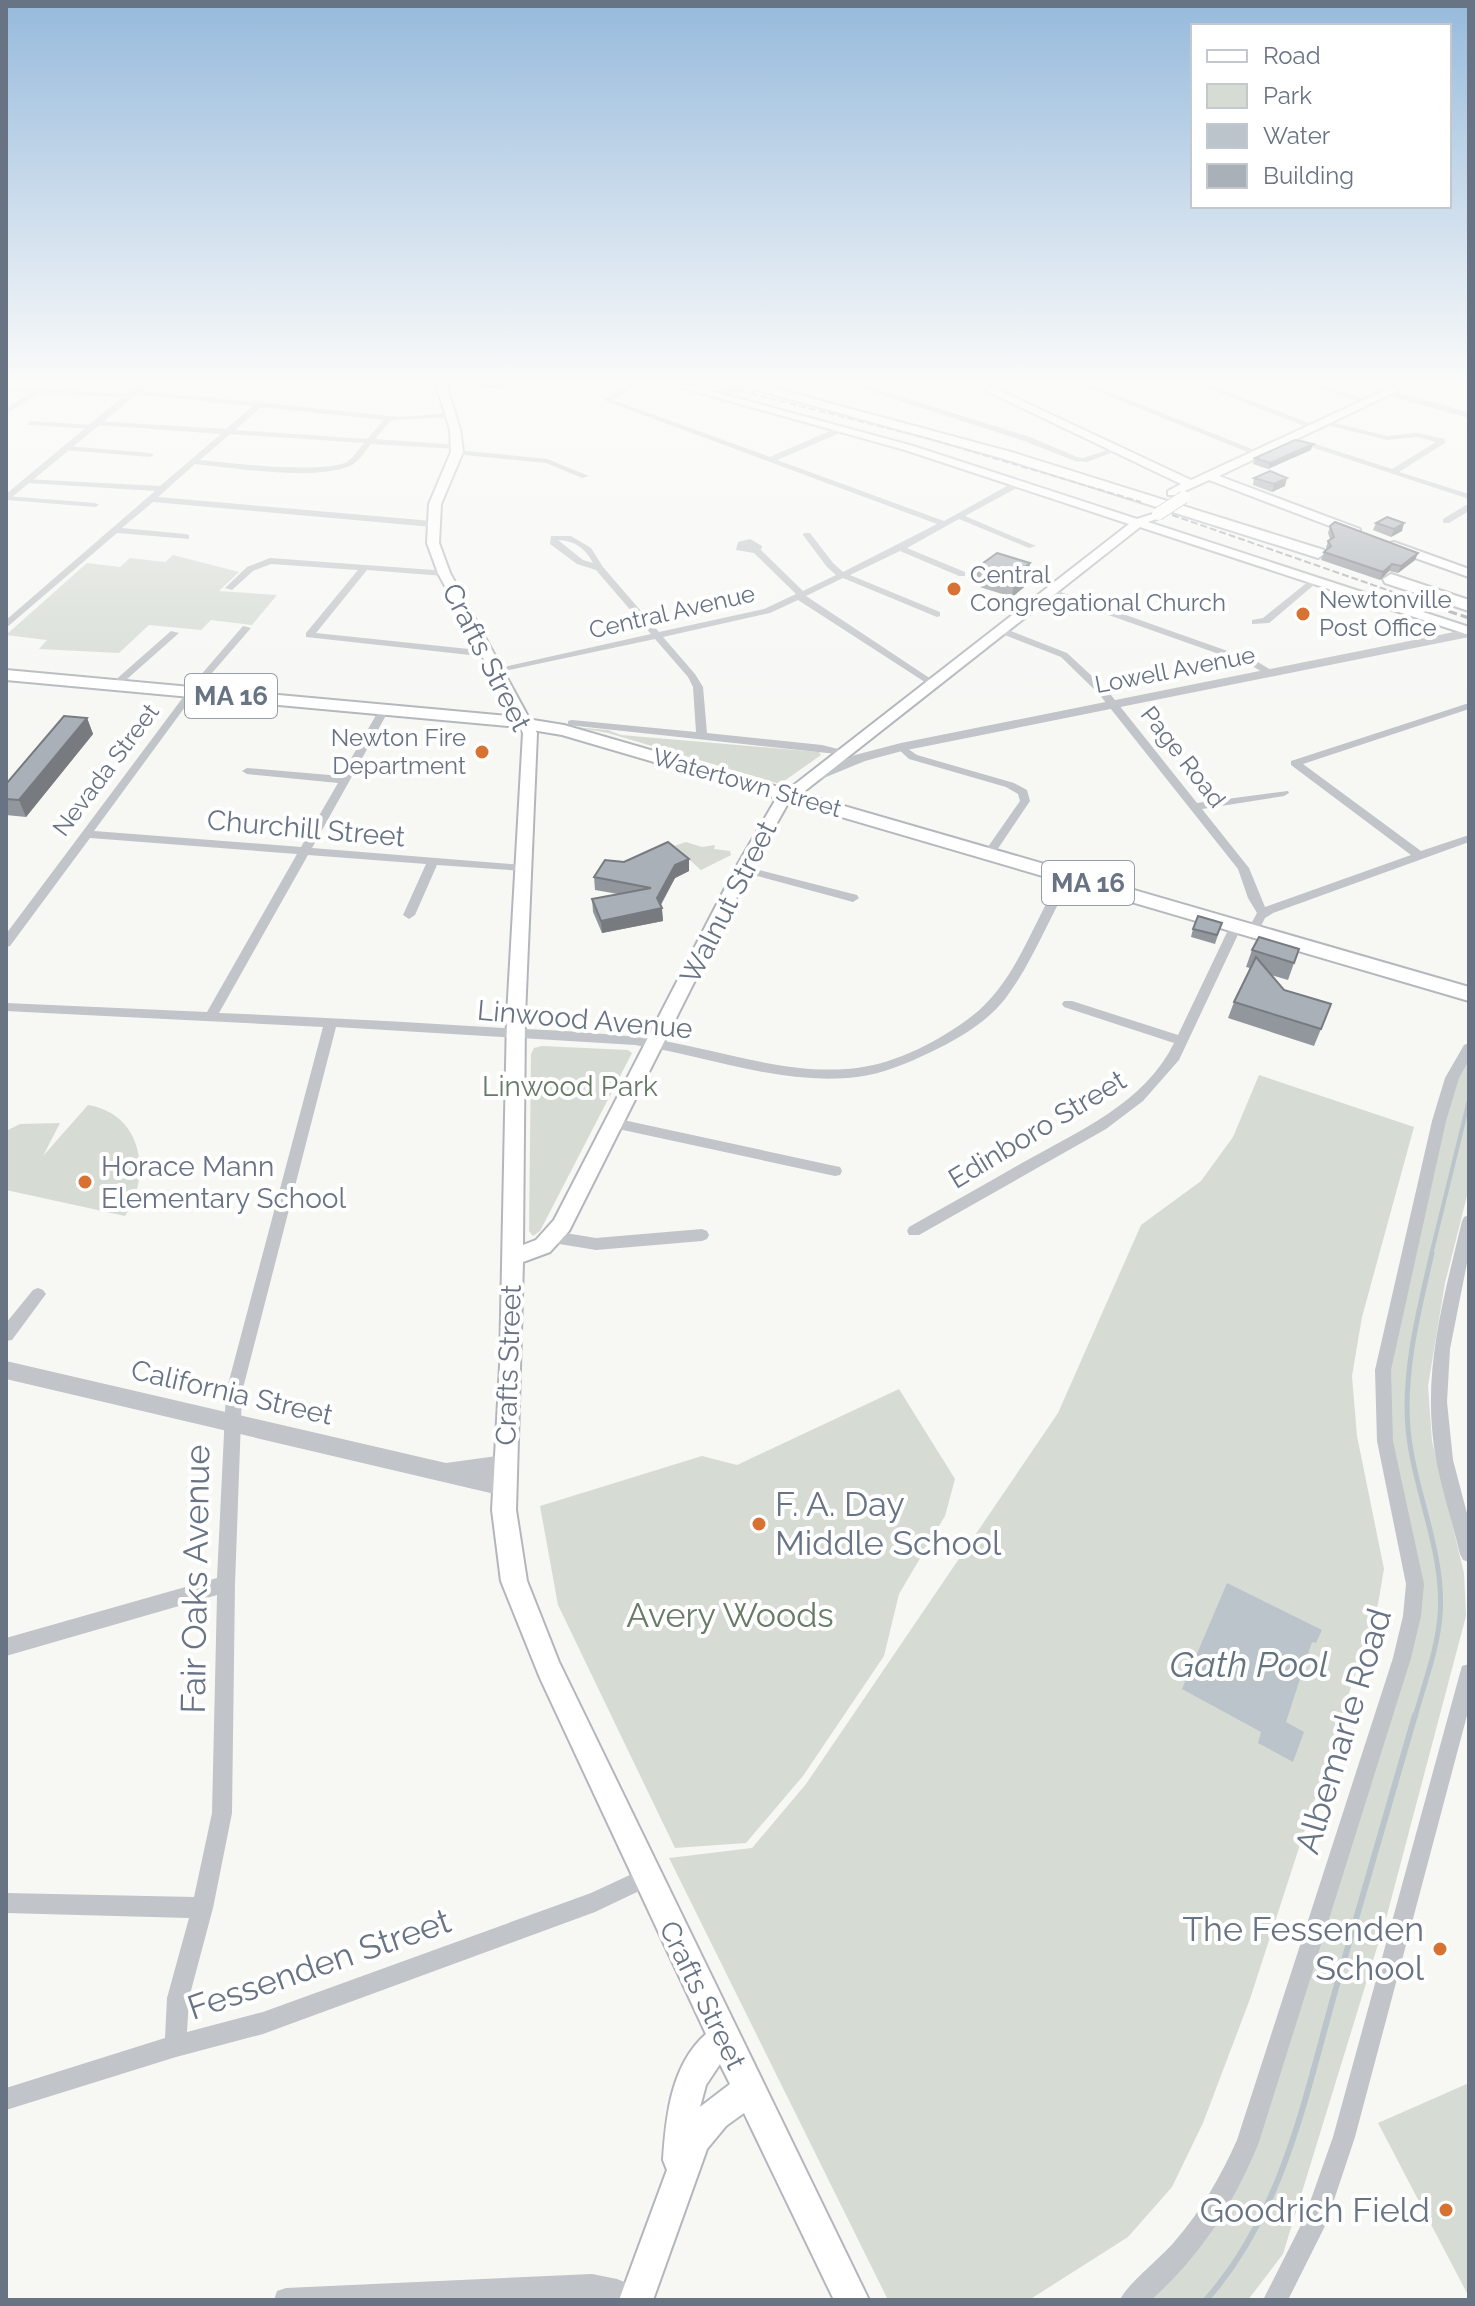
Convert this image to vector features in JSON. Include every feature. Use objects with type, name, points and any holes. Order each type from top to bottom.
[{"type":"highway","points":[[1131,493],[1322,550],[1151,493]]},
{"type":"highway","points":[[1469,596],[1395,575],[1469,606]]},
{"type":"main road","name":"Crafts Street","points":[[439,493],[432,524],[433,543],[444,573],[530,733],[516,1034],[510,1383],[504,1476],[508,1553],[523,1609],[647,1877],[852,2300]]},
{"type":"main road","points":[[1057,493],[1148,516],[1469,632]]},
{"type":"main road","points":[[1178,495],[1182,493]]},
{"type":"main road","name":"Walnut Street","points":[[553,1237],[767,823],[789,795],[1148,516],[1183,493]]},
{"type":"main road","points":[[1253,493],[1469,573]]},
{"type":"main road","name":"Watertown Street","points":[[6,675],[527,723],[584,735],[1067,877],[1251,923],[1469,994]]},
{"type":"main road","points":[[513,1257],[539,1248],[553,1237]]},
{"type":"main road","points":[[678,2179],[682,2121],[691,2078],[704,2054],[724,2038]]},
{"type":"main road","points":[[636,2299],[678,2179],[700,2129],[749,2090]]},
{"type":"street","points":[[6,625],[158,493]]},
{"type":"street","points":[[859,493],[945,524]]},
{"type":"street","name":"Central Avenue","points":[[498,671],[760,613],[900,548],[1002,493]]},
{"type":"street","points":[[7,498],[95,505]]},
{"type":"street","points":[[152,499],[432,524]]},
{"type":"street","points":[[1446,521],[1469,507]]},
{"type":"street","points":[[959,516],[1032,546]]},
{"type":"street","points":[[115,530],[186,537]]},
{"type":"street","points":[[807,535],[830,565],[842,575],[937,614]]},
{"type":"street","points":[[599,568],[571,556],[553,542],[554,538],[570,538],[595,555],[599,568],[697,685],[702,737]]},
{"type":"street","points":[[900,548],[962,574]]},
{"type":"street","points":[[756,550],[801,595],[931,683]]},
{"type":"street","points":[[229,588],[250,569],[270,561],[444,573]]},
{"type":"street","points":[[365,567],[309,635],[488,654]]},
{"type":"street","points":[[1255,622],[1266,621],[1317,579]]},
{"type":"street","points":[[1052,592],[1253,663],[1271,673]]},
{"type":"street","name":"Nevada Street","points":[[6,943],[191,692],[246,628]]},
{"type":"street","name":"Page Road","points":[[1000,630],[1064,655],[1114,704],[1246,873],[1255,904],[1251,923]]},
{"type":"street","name":"Lowell Avenue","points":[[807,780],[855,760],[895,749],[1469,632]]},
{"type":"street","points":[[115,685],[174,633]]},
{"type":"street","points":[[1420,856],[1295,763],[1469,706]]},
{"type":"street","points":[[210,1018],[384,710]]},
{"type":"street","name":"Lowell Avenue","points":[[572,723],[822,748],[895,749]]},
{"type":"street","points":[[895,749],[918,759],[1010,785],[1023,792],[1025,801],[989,854]]},
{"type":"street","points":[[247,771],[345,780]]},
{"type":"street","points":[[1194,807],[1284,793]]},
{"type":"street","name":"Churchill Street","points":[[86,834],[523,868]]},
{"type":"street","points":[[1251,923],[1469,838]]},
{"type":"street","points":[[409,915],[433,862]]},
{"type":"street","points":[[743,869],[853,898]]},
{"type":"street","name":"Linwood Avenue","points":[[6,1007],[655,1044],[823,1073],[863,1072],[897,1062],[968,1024],[997,1000],[1067,877]]},
{"type":"street","name":"Edinboro Street","points":[[914,1231],[1125,1110],[1164,1072],[1251,923]]},
{"type":"street","points":[[1068,1004],[1182,1041]]},
{"type":"street","name":"Fair Oaks Avenue","points":[[176,2046],[178,1998],[203,1908],[222,1813],[226,1584],[236,1385],[330,1025]]},
{"type":"street","name":"Albemarle Road","points":[[1132,2300],[1175,2261],[1198,2232],[1225,2190],[1248,2142],[1402,1658],[1412,1616],[1415,1584],[1385,1441],[1383,1370],[1439,1121],[1452,1078],[1469,1048]]},
{"type":"street","points":[[614,1123],[835,1171]]},
{"type":"street","points":[[1469,1221],[1442,1347],[1438,1392],[1445,1458],[1469,1554]]},
{"type":"street","points":[[553,1237],[596,1244],[702,1235]]},
{"type":"street","points":[[6,1335],[38,1294]]},
{"type":"street","name":"California Street","points":[[6,1370],[444,1472],[504,1476]]},
{"type":"street","points":[[6,1647],[226,1584]]},
{"type":"street","points":[[1275,2300],[1314,2224],[1344,2137],[1469,1673]]},
{"type":"street","name":"Fessenden Street","points":[[6,2099],[176,2046],[263,2023],[595,1902],[647,1877]]},
{"type":"street","points":[[6,1903],[203,1908]]},
{"type":"street","points":[[286,2300],[592,2286],[636,2299]]},
{"type":"green space","points":[[173,555],[239,572],[219,591],[277,595],[252,625],[211,620],[201,630],[149,625],[119,653],[39,649],[47,640],[6,635],[87,563],[120,567],[130,558],[165,562]]},
{"type":"green space","points":[[574,727],[608,730],[621,735],[819,752],[821,755],[780,784],[608,733]]},
{"type":"green space","points":[[686,842],[702,847],[715,845],[714,849],[730,851],[731,855],[701,870],[674,846]]},
{"type":"green space","name":"Linwood Park","points":[[534,1048],[628,1050],[632,1053],[540,1231],[533,1236],[529,1231],[531,1054]]},
{"type":"green space","points":[[1469,1048],[1469,1188],[1445,1283],[1428,1386],[1432,1441],[1464,1573],[1466,1616],[1387,1915],[1283,2254],[1248,2300],[1131,2300],[1241,2157],[1415,1592],[1382,1380],[1447,1093]]},
{"type":"green space","points":[[1259,1075],[1414,1127],[1362,1317],[1352,1376],[1357,1436],[1384,1569],[1378,1604],[1250,1999],[1203,2123],[1172,2187],[1128,2237],[1029,2300],[888,2300],[669,1858],[752,1848],[806,1784],[1058,1413],[1141,1225],[1201,1181],[1233,1137]]},
{"type":"green space","points":[[88,1105],[121,1120],[137,1148],[140,1165],[138,1183],[125,1216],[6,1190],[6,1131],[20,1124],[60,1123],[43,1156]]},
{"type":"green space","name":"Avery Woods","points":[[899,1389],[955,1479],[945,1516],[899,1594],[884,1656],[803,1776],[746,1843],[675,1848],[558,1605],[540,1506],[702,1456],[737,1465]]},
{"type":"green space","name":"Goodrich Field","points":[[1469,2083],[1469,2297],[1378,2123]]},
{"type":"water","name":"Gath Pool","points":[[1227,1583],[1322,1630],[1316,1643],[1312,1642],[1286,1722],[1304,1732],[1293,1762],[1258,1743],[1261,1732],[1182,1689]]},
{"type":"building","points":[[1387,517],[1404,523],[1394,529],[1376,523]]},
{"type":"building","points":[[1335,522],[1418,553],[1401,566],[1392,564],[1383,572],[1324,552],[1331,546],[1328,541],[1334,537],[1330,526]]},
{"type":"building","points":[[997,553],[1030,563],[1025,567],[1030,569],[1014,582],[975,569]]},
{"type":"building","points":[[64,716],[87,718],[19,800],[6,799],[6,784]]},
{"type":"building","points":[[668,842],[689,859],[675,865],[657,898],[662,908],[601,921],[592,899],[651,888],[594,877],[605,860],[624,862]]},
{"type":"building","points":[[1198,916],[1222,923],[1217,935],[1193,929]]},
{"type":"building","points":[[1259,937],[1299,949],[1294,963],[1252,950]]},
{"type":"building","points":[[1256,957],[1284,990],[1331,1004],[1321,1029],[1234,1002]]},
{"type":"waterway","points":[[1431,1255],[1469,1100]]},
{"type":"waterway","points":[[1415,1717],[1433,1655],[1440,1616],[1438,1569],[1411,1452],[1407,1407],[1413,1340],[1432,1253]]},
{"type":"waterway","points":[[1206,2300],[1232,2267],[1254,2231],[1287,2155],[1415,1715]]},
{"type":"railway","points":[[1110,493],[1141,502]]},
{"type":"railway","points":[[1172,515],[1442,609]]},
{"type":"railway","points":[[1436,607],[1442,609]]},
{"type":"railway","points":[[1442,609],[1469,618]]},
{"type":"place","name":"Central Congregational Church","points":[[954,589]]},
{"type":"place","name":"Newtonville Post Office","points":[[1303,614]]},
{"type":"place","name":"Newton Fire Department","points":[[482,752]]},
{"type":"place","name":"Horace Mann Elementary School","points":[[85,1182]]},
{"type":"place","name":"F. A. Day Middle School","points":[[759,1524]]},
{"type":"place","name":"The Fessenden School","points":[[1440,1949]]},
{"type":"place","name":"Goodrich Field","points":[[1446,2210]]}]
